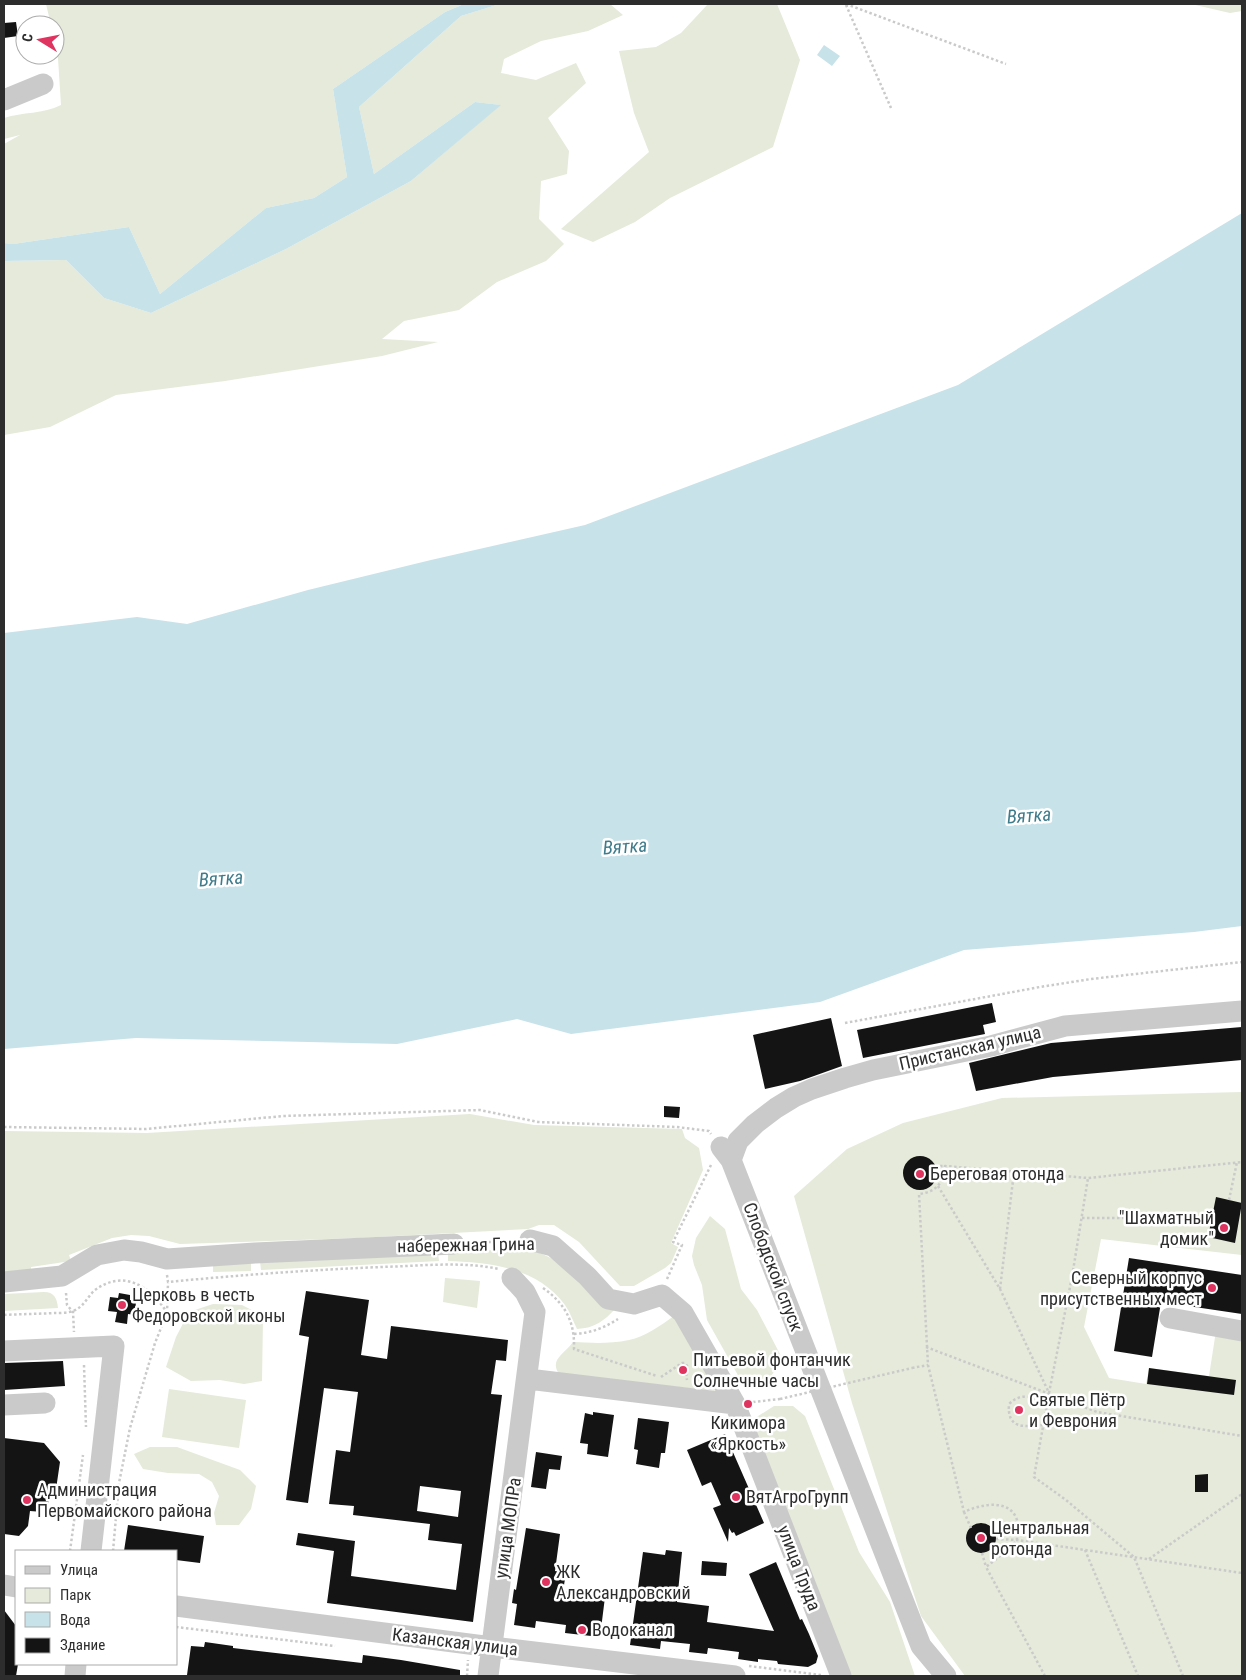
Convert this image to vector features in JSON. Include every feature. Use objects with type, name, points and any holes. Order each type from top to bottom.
[{"type":"street","points":[[4,100],[43,84]]},
{"type":"street","name":"Пристанская улица","points":[[721,1146],[738,1141],[755,1124],[794,1097],[812,1089],[873,1070],[991,1046],[1065,1026],[1242,1011]]},
{"type":"street","name":"Слободской спуск","points":[[721,1146],[921,1646],[946,1676]]},
{"type":"street","name":"набережная Грина","points":[[530,1240],[553,1246],[587,1276],[608,1299],[634,1304],[662,1296],[683,1313],[735,1404]]},
{"type":"street","name":"набережная Грина","points":[[4,1282],[62,1276],[97,1255],[110,1252],[132,1251],[167,1259],[454,1244]]},
{"type":"street","name":"улица МОПРа","points":[[488,1676],[528,1379],[535,1312],[525,1292],[507,1274]]},
{"type":"street","points":[[1170,1318],[1242,1331]]},
{"type":"street","points":[[4,1351],[114,1346],[91,1550]]},
{"type":"street","points":[[528,1379],[735,1404]]},
{"type":"street","points":[[4,1405],[45,1403]]},
{"type":"street","name":"улица Труда","points":[[735,1404],[842,1676]]},
{"type":"street","name":"Казанская улица","points":[[178,1606],[735,1676]]},
{"type":"path","points":[[846,4],[1006,64]]},
{"type":"path","points":[[846,4],[891,108]]},
{"type":"path","points":[[845,1023],[1091,979],[1242,962]]},
{"type":"path","points":[[4,1127],[146,1129],[283,1116],[480,1110],[538,1122],[677,1127],[721,1146]]},
{"type":"path","points":[[1229,1200],[1237,1162]]},
{"type":"path","points":[[935,1166],[1088,1178],[1242,1162]]},
{"type":"path","points":[[919,1194],[928,1193],[938,1186],[944,1176],[945,1166]]},
{"type":"path","points":[[1000,1289],[1014,1172]]},
{"type":"path","points":[[670,1272],[682,1245],[673,1242],[704,1178]]},
{"type":"path","points":[[1088,1178],[1072,1277],[1034,1477],[1066,1500],[1134,1557],[1183,1676]]},
{"type":"path","points":[[938,1186],[1000,1289],[1049,1393]]},
{"type":"path","points":[[920,1190],[928,1365],[964,1512],[971,1528]]},
{"type":"path","points":[[1082,1218],[1212,1218]]},
{"type":"path","name":"набережная Грина","points":[[454,1244],[530,1240]]},
{"type":"path","points":[[112,1550],[119,1483],[130,1428],[155,1343],[167,1313],[167,1259]]},
{"type":"path","points":[[168,1282],[256,1273],[444,1265],[479,1265],[507,1274]]},
{"type":"path","points":[[4,1315],[73,1312],[84,1305],[94,1292],[106,1284],[120,1280],[134,1282],[148,1289],[167,1313]]},
{"type":"path","points":[[541,1287],[562,1307],[572,1322],[574,1349],[662,1377],[668,1381]]},
{"type":"path","points":[[66,1292],[67,1305],[73,1312],[75,1348],[84,1353],[86,1428]]},
{"type":"path","points":[[574,1334],[587,1333],[609,1324],[624,1315],[634,1304]]},
{"type":"path","points":[[926,1347],[1097,1412],[1242,1436]]},
{"type":"path","points":[[662,1377],[682,1363],[685,1363],[688,1366],[686,1372],[688,1387]]},
{"type":"path","points":[[780,1399],[928,1365]]},
{"type":"path","points":[[1043,1425],[1021,1426],[1013,1423],[1008,1415],[1009,1404],[1017,1397],[1026,1396],[1047,1405]]},
{"type":"path","points":[[70,1550],[84,1447]]},
{"type":"path","points":[[1149,1559],[1242,1494]]},
{"type":"path","points":[[964,1512],[977,1506],[992,1504],[1004,1507],[1012,1513],[1018,1523],[1017,1540],[1009,1549],[986,1567]]},
{"type":"path","points":[[996,1539],[1017,1540],[1242,1573]]},
{"type":"path","points":[[1085,1550],[1138,1676]]},
{"type":"path","points":[[982,1553],[986,1567],[1046,1676]]},
{"type":"path","points":[[178,1626],[338,1646]]},
{"type":"path","points":[[467,1657],[467,1676]]},
{"type":"path","points":[[462,1662],[468,1663]]},
{"type":"green space","points":[[46,4],[464,4],[445,12],[333,89],[347,177],[314,198],[266,208],[160,294],[129,227],[13,244],[4,243],[4,144],[20,135],[4,139],[4,118],[47,110],[61,105],[58,65],[65,65],[65,15],[49,15]]},
{"type":"green space","points":[[500,4],[610,4],[623,15],[588,31],[541,41],[504,59],[501,73],[536,80],[576,63],[586,83],[548,118],[569,151],[567,174],[541,181],[539,219],[564,244],[546,261],[497,282],[459,310],[404,321],[382,339],[438,342],[382,356],[225,381],[116,395],[50,427],[4,435],[4,261],[66,260],[104,298],[151,313],[286,249],[411,181],[500,105],[475,102],[374,174],[359,107],[461,16]]},
{"type":"green space","points":[[708,4],[777,4],[800,60],[773,147],[670,198],[635,222],[593,242],[561,229],[649,152],[634,113],[619,51],[656,47],[681,33]]},
{"type":"green space","points":[[1191,4],[1242,4],[1242,11],[1230,13]]},
{"type":"green space","points":[[1242,1092],[1242,1255],[1101,1239],[1084,1327],[1109,1378],[1146,1384],[1149,1368],[1209,1376],[1216,1331],[1242,1336],[1242,1676],[965,1676],[921,1616],[852,1403],[794,1196],[847,1149],[903,1123],[1002,1098]]},
{"type":"green space","points":[[470,1114],[534,1125],[682,1129],[685,1138],[699,1148],[703,1170],[671,1243],[678,1247],[671,1263],[634,1286],[620,1286],[579,1242],[554,1225],[539,1225],[528,1229],[357,1238],[180,1244],[149,1236],[131,1235],[112,1238],[69,1255],[71,1261],[31,1267],[31,1276],[4,1277],[4,1131],[147,1133]]},
{"type":"green space","points":[[710,1216],[725,1229],[741,1289],[757,1310],[782,1358],[766,1385],[744,1386],[707,1320],[702,1285],[692,1256],[696,1238]]},
{"type":"green space","points":[[526,1249],[538,1252],[562,1265],[616,1308],[599,1323],[577,1329],[567,1308],[554,1293],[527,1275],[480,1263],[448,1261],[448,1252]]},
{"type":"green space","points":[[438,1253],[439,1261],[261,1270],[260,1261]]},
{"type":"green space","points":[[251,1261],[251,1271],[213,1272],[213,1263]]},
{"type":"green space","points":[[445,1278],[480,1281],[477,1308],[443,1302]]},
{"type":"green space","points":[[44,1292],[54,1296],[58,1308],[4,1311],[4,1294]]},
{"type":"green space","points":[[213,1304],[242,1305],[263,1316],[262,1381],[244,1384],[220,1380],[191,1381],[166,1367],[176,1337],[189,1312]]},
{"type":"green space","points":[[674,1316],[685,1323],[715,1391],[559,1374],[556,1369],[557,1360],[573,1342],[608,1343],[635,1338],[653,1330]]},
{"type":"green space","points":[[169,1389],[246,1400],[239,1448],[162,1437]]},
{"type":"green space","points":[[774,1406],[793,1406],[805,1416],[859,1552],[890,1602],[915,1676],[849,1676],[752,1420]]},
{"type":"green space","points":[[150,1447],[177,1447],[240,1470],[256,1486],[251,1509],[239,1525],[216,1525],[214,1513],[219,1496],[212,1482],[199,1474],[168,1473],[143,1469],[134,1454]]},
{"type":"water","points":[[464,4],[500,4],[461,16],[359,107],[374,174],[475,102],[501,105],[411,181],[286,249],[151,313],[104,298],[66,260],[4,261],[4,243],[13,244],[129,227],[160,294],[266,208],[314,198],[347,177],[333,89],[445,12]]},
{"type":"water","points":[[824,45],[840,56],[832,66],[817,55]]},
{"type":"water","name":"Вятка","points":[[1242,213],[1242,926],[1194,932],[964,950],[820,1002],[571,1034],[517,1019],[397,1044],[136,1038],[4,1049],[4,633],[137,617],[187,624],[308,590],[585,525],[958,385]]},
{"type":"building","points":[[15,22],[15,36],[4,38],[4,23]]},
{"type":"building","points":[[992,1003],[996,1022],[983,1025],[985,1034],[863,1058],[857,1030]]},
{"type":"building","points":[[831,1018],[842,1066],[800,1081],[765,1089],[753,1035]]},
{"type":"building","points":[[1242,1027],[1242,1060],[1053,1077],[976,1091],[969,1063],[1051,1043]]},
{"type":"building","points":[[664,1106],[680,1107],[679,1118],[664,1117]]},
{"type":"building","name":"Береговая отонда","points":[[920,1156],[932,1161],[937,1173],[932,1185],[920,1190],[908,1185],[903,1173],[908,1161]]},
{"type":"building","name":"\"Шахматный домик\"","points":[[1216,1197],[1242,1203],[1235,1243],[1208,1237]]},
{"type":"building","points":[[1129,1258],[1242,1275],[1242,1314],[1161,1302],[1152,1357],[1114,1351]]},
{"type":"building","points":[[306,1291],[369,1300],[361,1355],[387,1359],[391,1326],[508,1340],[506,1361],[496,1360],[491,1394],[502,1395],[473,1622],[327,1603],[334,1551],[296,1545],[298,1533],[355,1541],[351,1576],[456,1590],[462,1544],[428,1540],[430,1524],[353,1515],[354,1506],[329,1504],[336,1450],[350,1452],[358,1392],[324,1388],[308,1503],[286,1500],[309,1337],[299,1335]],"holes":[[[420,1486],[461,1491],[458,1517],[417,1511]]]},
{"type":"building","name":"Церковь в честь Федоровской иконы","points":[[119,1293],[130,1295],[130,1300],[136,1301],[135,1315],[128,1314],[127,1324],[115,1322],[117,1312],[108,1311],[110,1297],[118,1298]]},
{"type":"building","points":[[63,1361],[65,1386],[4,1390],[4,1363]]},
{"type":"building","points":[[1149,1368],[1236,1380],[1234,1395],[1147,1384]]},
{"type":"building","points":[[593,1412],[614,1415],[608,1457],[587,1454],[588,1444],[580,1443],[585,1413],[593,1415]]},
{"type":"building","points":[[638,1418],[669,1422],[665,1453],[661,1453],[659,1468],[636,1464],[638,1450],[634,1449]]},
{"type":"building","points":[[725,1434],[764,1523],[736,1536],[729,1528],[728,1542],[713,1508],[721,1505],[711,1482],[702,1486],[687,1450]]},
{"type":"building","points":[[4,1438],[44,1443],[60,1462],[55,1496],[49,1495],[48,1508],[43,1512],[30,1511],[28,1526],[19,1536],[4,1534]]},
{"type":"building","points":[[536,1452],[562,1456],[560,1470],[549,1469],[546,1489],[531,1487]]},
{"type":"building","points":[[1208,1474],[1208,1492],[1195,1492],[1195,1475]]},
{"type":"building","name":"Центральная ротонда","points":[[981,1523],[987,1524],[995,1532],[995,1544],[987,1552],[981,1553],[975,1552],[967,1544],[966,1538],[967,1532],[975,1524]]},
{"type":"building","points":[[128,1525],[204,1536],[200,1563],[178,1560],[178,1550],[124,1550]]},
{"type":"building","name":"ЖК Александровский","points":[[526,1528],[560,1534],[555,1571],[566,1573],[563,1591],[605,1597],[600,1637],[565,1633],[566,1625],[536,1621],[535,1628],[514,1625],[517,1604],[512,1603],[514,1589],[516,1590]]},
{"type":"building","points":[[666,1550],[682,1552],[677,1602],[709,1606],[707,1622],[774,1631],[749,1574],[776,1562],[800,1620],[802,1619],[818,1656],[816,1663],[808,1667],[778,1664],[777,1661],[758,1659],[758,1662],[738,1659],[739,1652],[708,1648],[707,1654],[689,1652],[690,1644],[661,1641],[660,1649],[630,1645],[643,1552],[665,1555]]},
{"type":"building","points":[[702,1561],[727,1563],[726,1576],[701,1575]]},
{"type":"building","points":[[4,1610],[15,1625],[15,1665],[18,1665],[16,1676],[4,1676]]},
{"type":"building","points":[[205,1642],[233,1646],[233,1648],[362,1663],[363,1655],[401,1660],[460,1670],[460,1676],[187,1675],[191,1646],[204,1647]]},
{"type":"place","name":"Береговая отонда","points":[[920,1174]]},
{"type":"place","name":"\"Шахматный домик\"","points":[[1224,1228]]},
{"type":"place","name":"Северный корпус присутственных мест","points":[[1212,1288]]},
{"type":"place","name":"Церковь в честь Федоровской иконы","points":[[122,1305]]},
{"type":"place","name":"Питьевой фонтанчик Солнечные часы","points":[[683,1370]]},
{"type":"place","name":"Кикимора «Яркость»","points":[[748,1404]]},
{"type":"place","name":"Святые Пётр и Феврония","points":[[1019,1410]]},
{"type":"place","name":"ВятАгроГрупп","points":[[736,1497]]},
{"type":"place","name":"Администрация Первомайского района","points":[[27,1500]]},
{"type":"place","name":"Центральная ротонда","points":[[981,1538]]},
{"type":"place","name":"ЖК Александровский","points":[[546,1582]]},
{"type":"place","name":"Водоканал","points":[[582,1630]]}]
